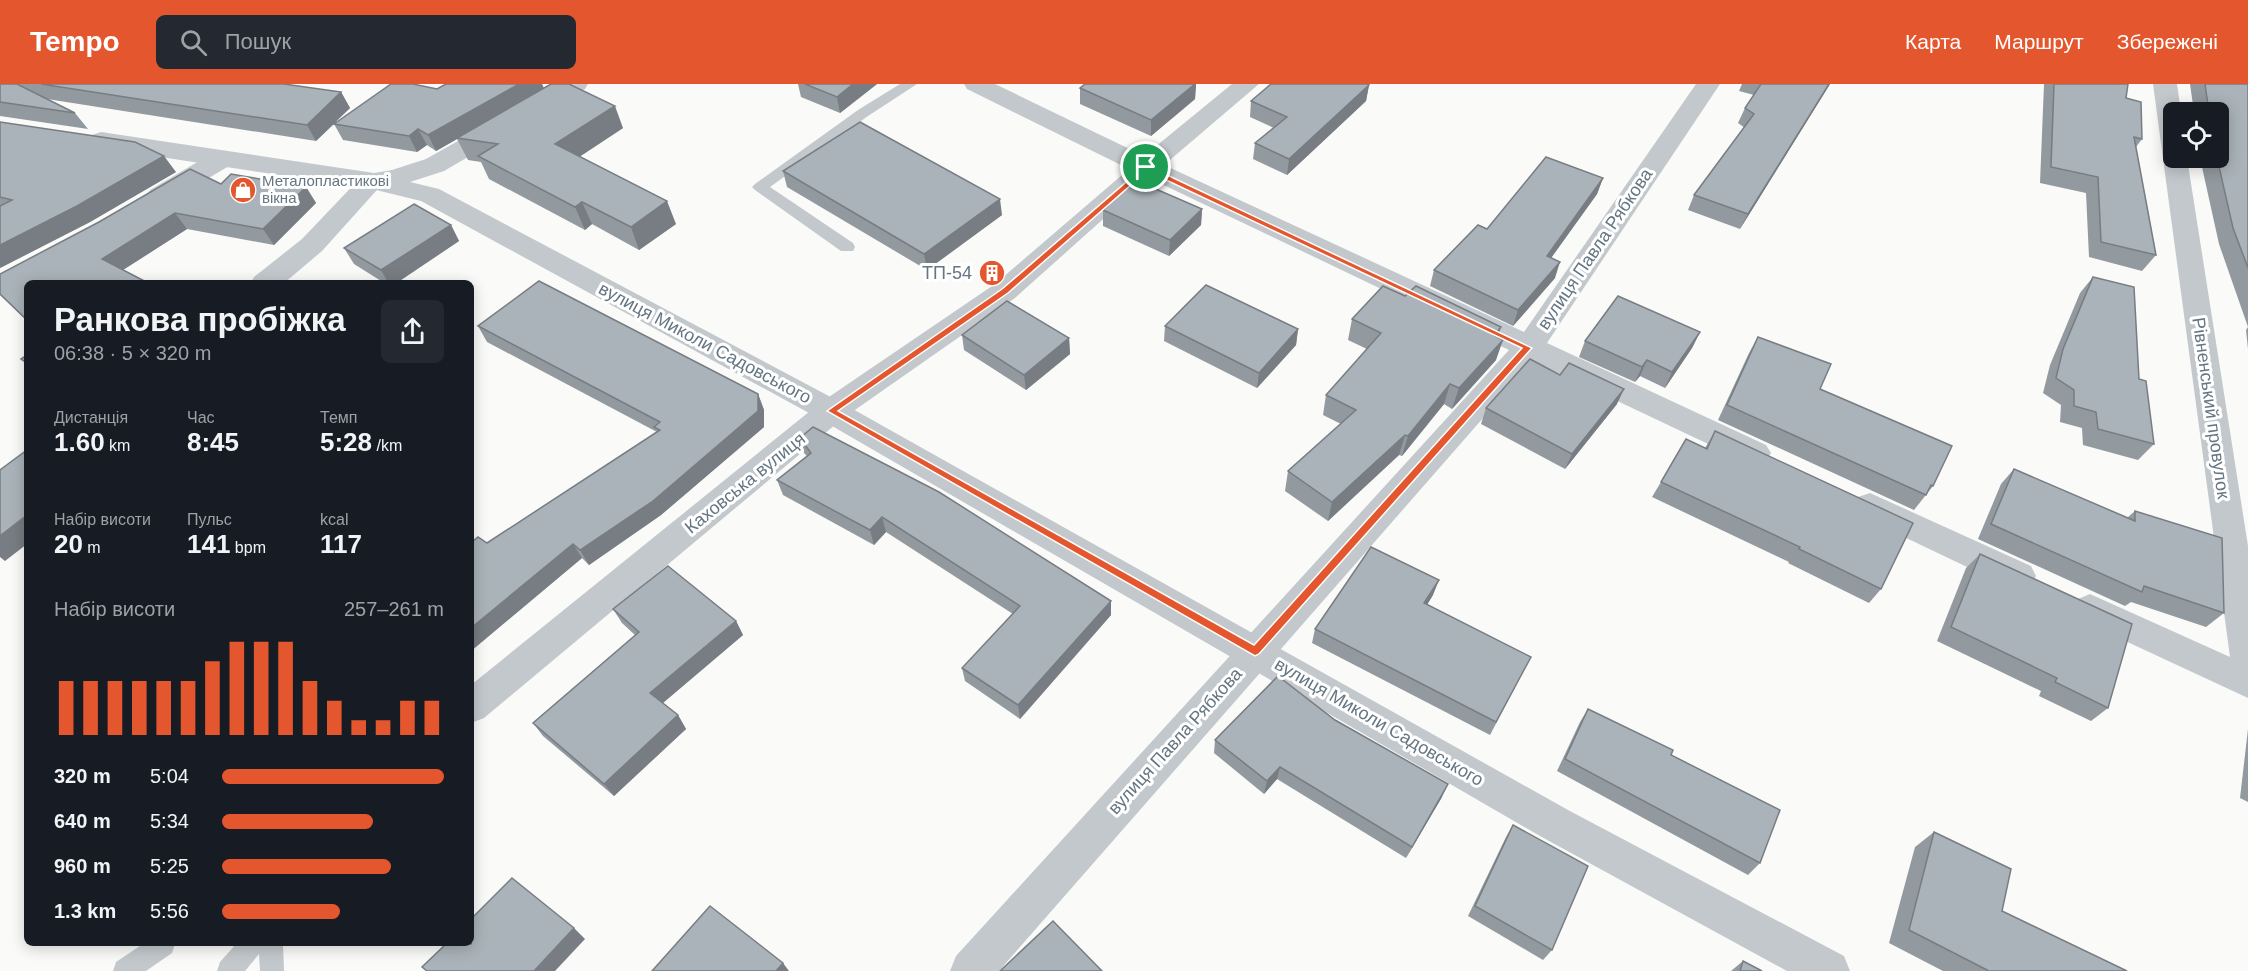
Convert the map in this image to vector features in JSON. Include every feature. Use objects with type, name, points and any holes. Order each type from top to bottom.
[{"type":"street","points":[[269,280],[312,245],[372,181],[395,178],[435,165],[576,84]]},
{"type":"street","points":[[976,84],[1527,348],[1775,462]]},
{"type":"street","name":"Каховська вулиця","points":[[474,705],[831,411],[1005,291],[1146,167],[1247,84]]},
{"type":"street","name":"вулиця Павла Рябкова","points":[[971,971],[1527,348],[1708,84]]},
{"type":"street","points":[[2165,84],[2167,102]]},
{"type":"street","name":"вулиця Миколи Садовського","points":[[83,138],[372,181],[430,195],[831,411],[1554,823],[1829,971]]},
{"type":"street","points":[[141,207],[220,160]]},
{"type":"street","name":"Рівненський провулок","points":[[2175,168],[2248,659]]},
{"type":"street","points":[[1850,497],[2248,682]]},
{"type":"lane","points":[[848,247],[760,187],[863,113],[910,84]]},
{"type":"lane","points":[[126,971],[160,946]]},
{"type":"lane","points":[[229,971],[250,946]]},
{"type":"lane","points":[[271,946],[272,971]]},
{"type":"building","points":[[0,84],[17,84],[75,113],[0,102]]},
{"type":"building","points":[[41,84],[284,84],[341,92],[307,125]]},
{"type":"building","points":[[391,84],[413,84],[437,89],[446,84],[519,84],[428,135],[418,129],[409,136],[334,124]]},
{"type":"building","points":[[551,84],[569,84],[615,106],[555,144],[667,201],[631,227],[582,202],[575,207],[478,156],[498,144],[457,138]]},
{"type":"building","points":[[805,84],[853,84],[837,97]]},
{"type":"building","points":[[1085,84],[1195,84],[1151,120],[1080,88]]},
{"type":"building","points":[[1271,84],[1369,85],[1289,159],[1255,143],[1287,117],[1251,101]]},
{"type":"building","points":[[1761,84],[1829,84],[1748,214],[1694,195],[1754,114],[1745,108]]},
{"type":"building","points":[[2054,84],[2128,84],[2126,98],[2141,102],[2142,139],[2134,137],[2156,255],[2101,242],[2098,177],[2051,167]]},
{"type":"building","points":[[2205,84],[2248,84],[2248,268],[2233,228],[2219,168],[2229,168],[2229,102],[2208,102]]},
{"type":"building","points":[[0,122],[135,142],[164,156],[77,206],[0,245],[0,206],[12,200],[0,197]]},
{"type":"building","points":[[860,122],[1000,199],[924,254],[783,171]]},
{"type":"building","points":[[1546,157],[1603,178],[1547,256],[1560,262],[1518,310],[1434,270],[1478,225],[1487,229]]},
{"type":"building","points":[[190,169],[221,184],[231,174],[306,187],[263,229],[175,213],[102,259],[142,280],[24,280],[24,317],[0,294],[0,274],[99,222]]},
{"type":"building","points":[[1135,180],[1202,209],[1170,240],[1103,210]]},
{"type":"building","points":[[414,204],[451,225],[381,270],[344,248]]},
{"type":"building","points":[[2093,277],[2134,287],[2139,379],[2146,381],[2154,444],[2098,429],[2096,412],[2074,406],[2074,390],[2056,378],[2063,349]]},
{"type":"building","points":[[539,281],[758,394],[758,411],[653,501],[580,550],[573,544],[474,626],[474,540],[478,537],[487,543],[660,430],[654,427],[660,422],[478,326]]},
{"type":"building","points":[[1206,285],[1298,329],[1259,373],[1165,326]]},
{"type":"building","points":[[1383,286],[1405,296],[1416,286],[1501,327],[1494,335],[1503,340],[1459,388],[1450,384],[1408,436],[1405,435],[1332,502],[1288,471],[1356,410],[1326,395],[1381,333],[1352,319]]},
{"type":"building","points":[[1618,296],[1700,332],[1672,372],[1647,360],[1642,367],[1585,341]]},
{"type":"building","points":[[1007,301],[1069,338],[1024,375],[962,335]]},
{"type":"building","points":[[1758,337],[1831,364],[1820,389],[1952,446],[1933,486],[1931,485],[1926,495],[1727,405]]},
{"type":"building","points":[[1530,359],[1560,375],[1569,363],[1624,389],[1572,454],[1486,408]]},
{"type":"building","points":[[813,427],[939,492],[1111,601],[1018,705],[962,668],[1020,606],[882,517],[870,530],[777,480],[811,453],[800,438]]},
{"type":"building","points":[[1715,431],[1913,523],[1881,589],[1799,549],[1800,547],[1661,482],[1686,439],[1707,449]]},
{"type":"building","points":[[24,452],[24,517],[0,536],[0,470]]},
{"type":"building","points":[[2014,469],[2135,521],[2135,511],[2222,538],[2224,613],[2144,586],[2142,592],[1991,524]]},
{"type":"building","points":[[1371,547],[1439,580],[1424,603],[1531,657],[1496,722],[1315,629]]},
{"type":"building","points":[[1980,554],[2132,624],[2108,708],[2055,682],[2057,678],[1951,627]]},
{"type":"building","points":[[668,566],[736,621],[650,693],[678,715],[604,784],[533,723],[639,632],[613,609]]},
{"type":"building","points":[[1278,676],[1335,720],[1448,784],[1412,847],[1280,767],[1267,781],[1215,740]]},
{"type":"building","points":[[1588,709],[1673,750],[1671,755],[1780,810],[1760,863],[1565,759]]},
{"type":"building","points":[[1513,825],[1588,866],[1552,950],[1475,906]]},
{"type":"building","points":[[1934,832],[2011,869],[2002,911],[2127,971],[1989,971],[1909,930]]},
{"type":"building","points":[[512,878],[574,928],[534,971],[427,971],[422,967],[444,946],[474,946],[474,916]]},
{"type":"building","points":[[710,906],[783,963],[776,971],[652,971]]},
{"type":"building","points":[[1053,921],[1102,971],[1000,971]]},
{"type":"building","points":[[1743,961],[1762,971],[1740,971]]},
{"type":"place","name":"Металопластикові вікна","points":[[243,190]]},
{"type":"place","name":"ТП-54","points":[[992,273]]},
{"type":"route","points":[[1146,167],[1527,348],[1255,651],[831,411],[1005,291],[1146,167]]}]
